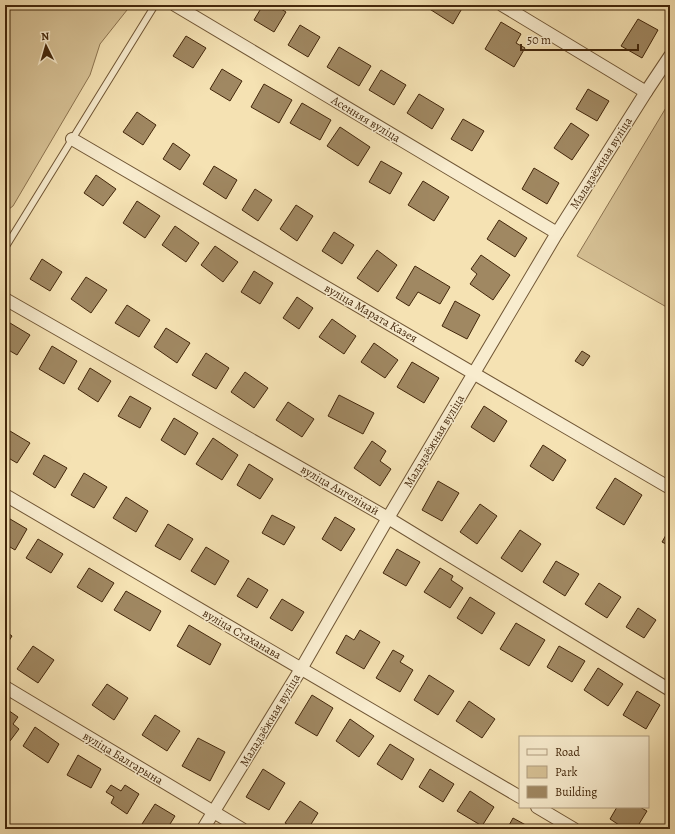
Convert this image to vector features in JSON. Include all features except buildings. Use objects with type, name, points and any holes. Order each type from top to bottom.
[{"type":"street","name":"Асенняя вуліца","points":[[175,5],[558,234]]},
{"type":"street","points":[[502,5],[646,92]]},
{"type":"street","name":"Маладзёжная вуліца","points":[[203,829],[301,669],[388,518],[558,234],[670,56]]},
{"type":"street","name":"вуліца Марата Казея","points":[[72,139],[670,488]]},
{"type":"street","name":"вуліца Ангелінай","points":[[5,299],[388,518],[670,690]]},
{"type":"street","name":"вуліца Стаханава","points":[[5,495],[519,796]]},
{"type":"street","name":"вуліца Балгарына","points":[[5,687],[242,829]]},
{"type":"street","points":[[539,808],[574,829]]},
{"type":"lane","points":[[5,248],[155,5]]},
{"type":"green space","points":[[5,5],[131,5],[100,44],[90,75],[13,206],[5,212]]},
{"type":"green space","points":[[670,101],[670,309],[577,256]]}]
